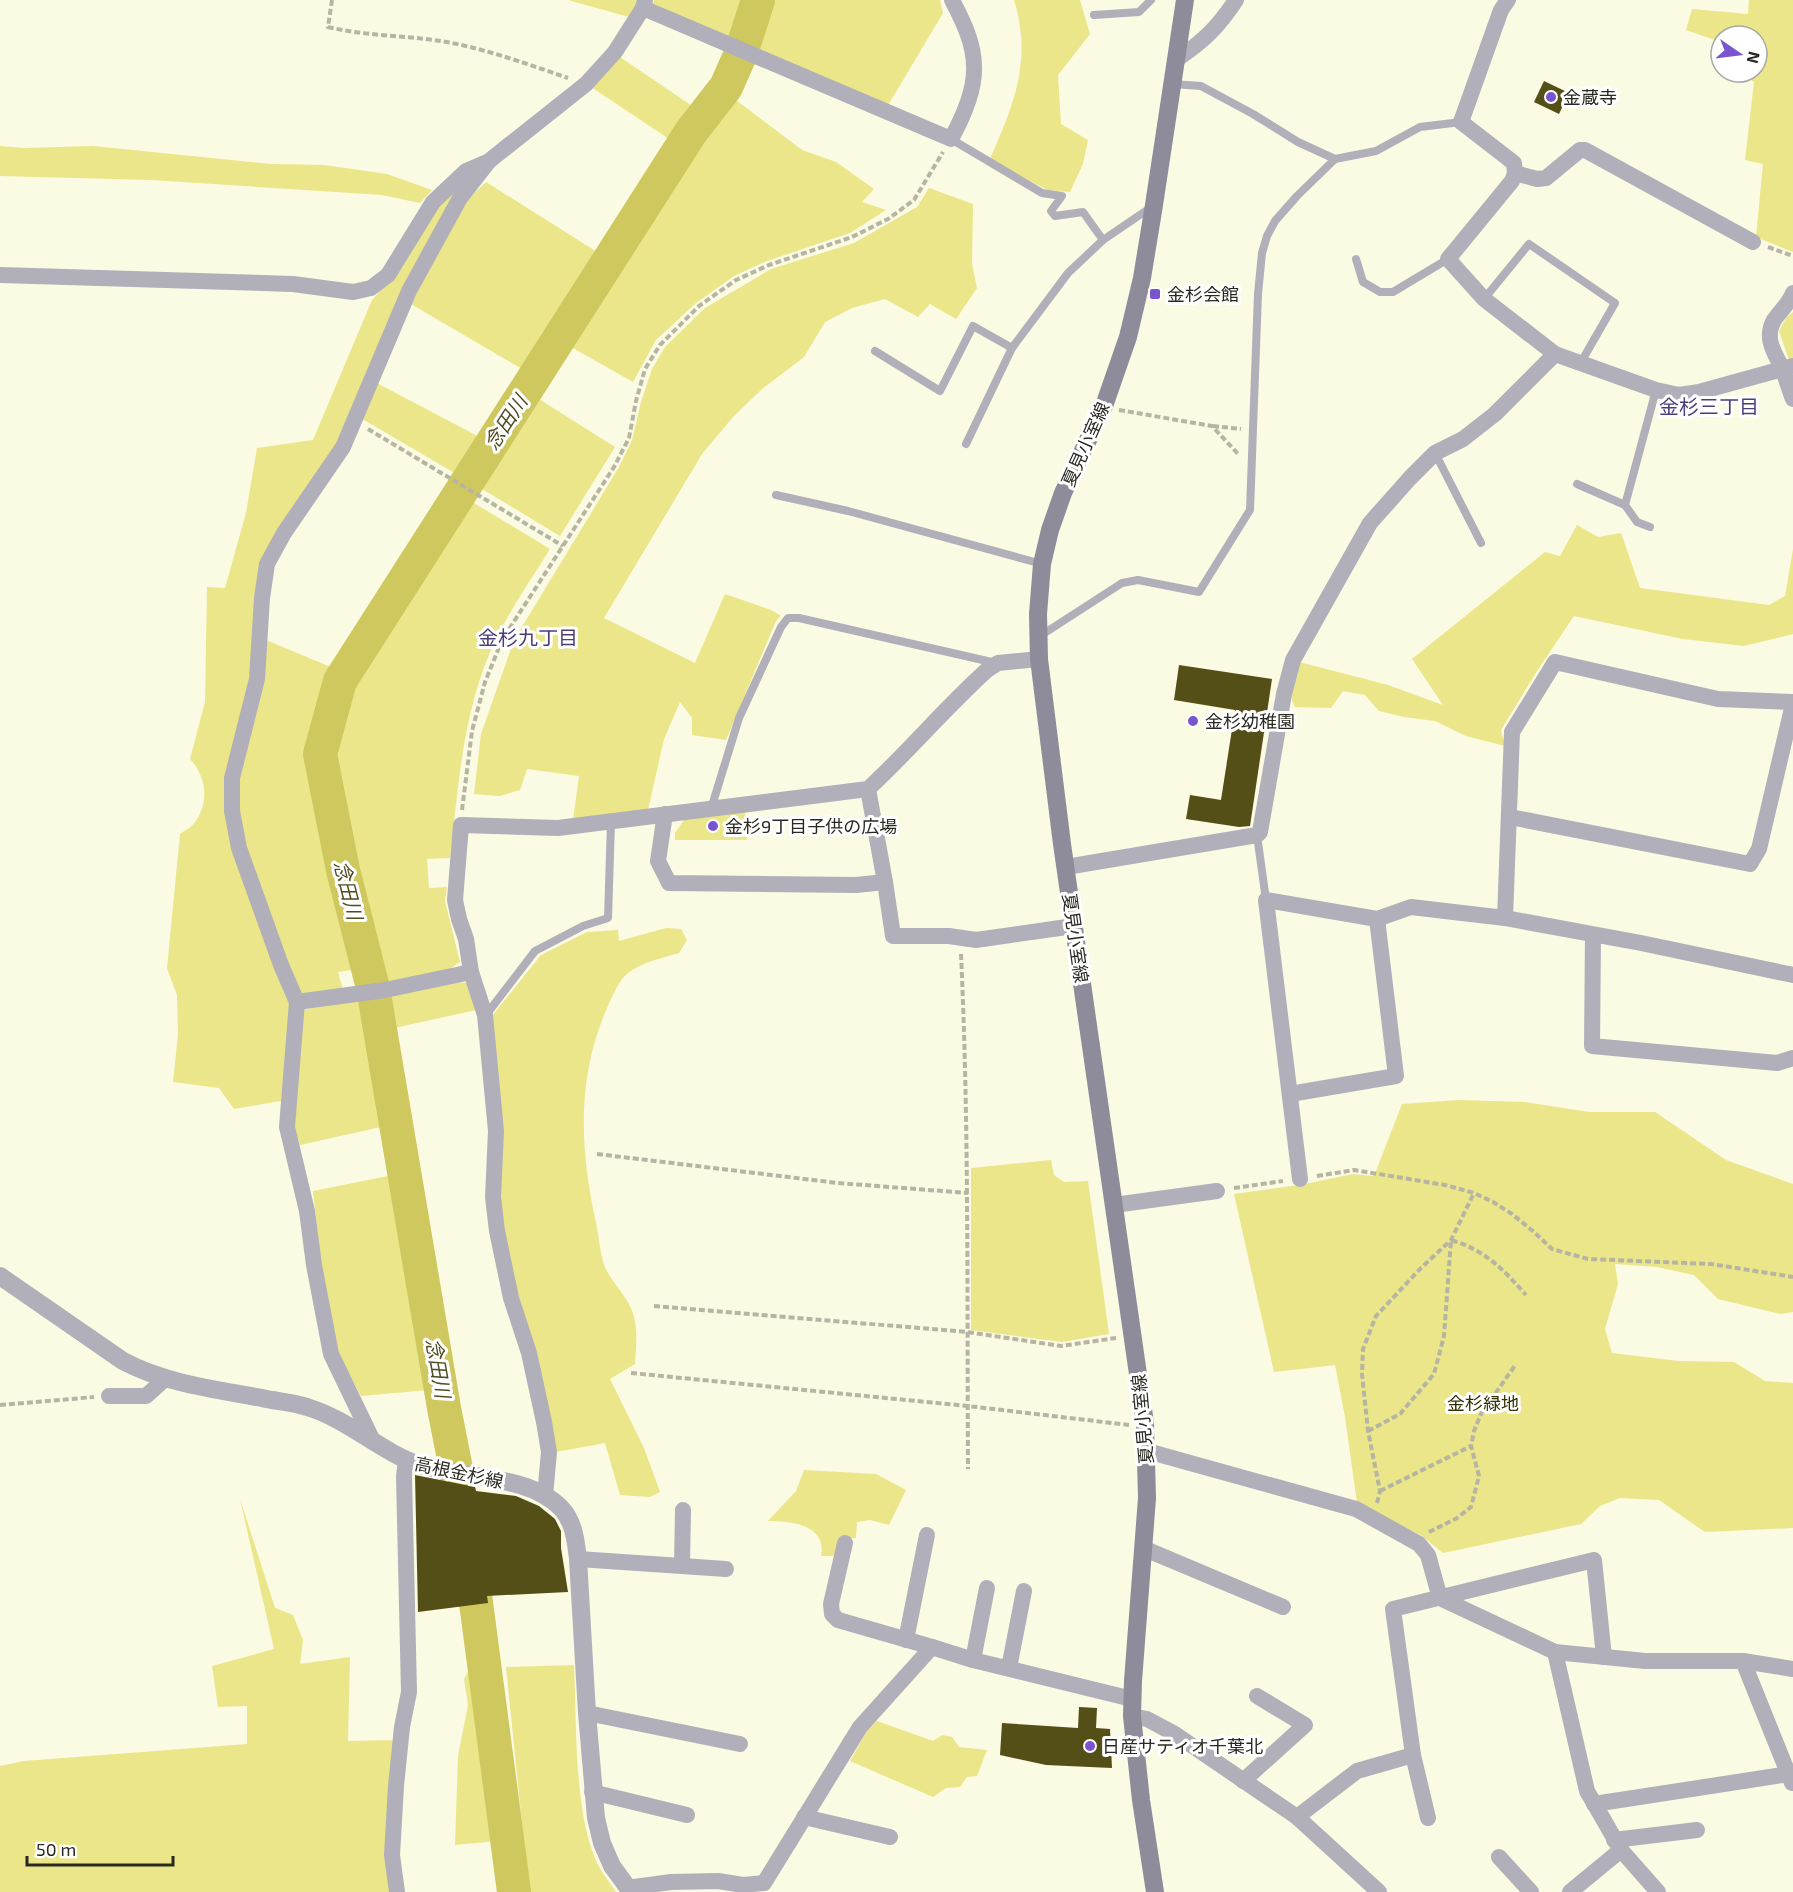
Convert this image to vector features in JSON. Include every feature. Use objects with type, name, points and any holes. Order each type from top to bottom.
[{"type":"main road","name":"夏見小室線","points":[[1155,1892],[1141,1800],[1132,1707],[1147,1498],[1145,1423],[1074,926],[1038,637],[1042,564],[1050,530],[1063,493],[1104,406],[1128,337],[1142,278],[1185,0]]},
{"type":"street","points":[[372,1439],[331,1354],[314,1266],[308,1211],[287,1127],[297,1002],[281,965],[239,848],[232,811],[232,778],[257,679],[262,598],[267,564],[284,533],[343,447],[409,291],[460,198],[489,161],[586,84],[615,52],[644,4],[951,139],[959,124],[975,69],[965,25],[952,0]]},
{"type":"street","points":[[1177,59],[1219,26],[1236,0]]},
{"type":"street","points":[[1508,0],[1501,10],[1461,122],[1514,163],[1515,173],[1512,181],[1448,259],[1484,299],[1555,354],[1656,390],[1679,394],[1699,392],[1787,367]]},
{"type":"street","points":[[1515,173],[1537,179],[1546,178],[1580,150],[1585,150],[1753,242]]},
{"type":"street","points":[[0,275],[293,284],[353,292],[371,288],[388,275],[433,202],[466,171],[489,161]]},
{"type":"street","points":[[1793,293],[1788,305],[1775,319],[1769,333],[1772,351],[1787,367],[1793,399]]},
{"type":"street","points":[[1066,867],[1257,835],[1260,832],[1284,694],[1293,660],[1370,523],[1435,453],[1463,439],[1495,414],[1555,354]]},
{"type":"street","points":[[932,1647],[860,1727],[764,1883],[719,1886],[671,1882],[629,1890],[612,1866],[602,1843],[592,1792],[576,1538],[562,1509],[538,1492],[549,1452],[543,1413],[526,1344],[511,1298],[497,1231],[493,1197],[496,1131],[485,1015],[471,972],[466,939],[455,900],[460,825],[558,828],[868,789],[900,759],[961,693],[987,670],[998,663],[1039,658]]},
{"type":"street","points":[[1505,918],[1512,732],[1555,662],[1718,699],[1793,703],[1759,849],[1750,864],[1510,817]]},
{"type":"street","points":[[868,789],[892,936],[949,936],[976,940],[1074,926]]},
{"type":"street","points":[[665,814],[658,861],[669,883],[856,885],[885,882]]},
{"type":"street","points":[[1300,1179],[1266,900],[1377,919],[1411,907],[1505,918],[1793,975]]},
{"type":"street","points":[[1290,1094],[1396,1076],[1377,919]]},
{"type":"street","points":[[1593,934],[1592,1046],[1777,1063],[1793,1058]]},
{"type":"street","points":[[297,1002],[385,990],[471,972]]},
{"type":"street","points":[[1114,1205],[1217,1191]]},
{"type":"street","name":"高根金杉線","points":[[0,1276],[123,1361],[139,1369],[166,1378],[306,1406],[329,1415],[413,1462],[538,1492]]},
{"type":"street","points":[[110,1396],[146,1396],[166,1378]]},
{"type":"street","points":[[1147,1451],[1356,1509],[1419,1544],[1428,1555],[1440,1598],[1555,1652],[1646,1660],[1743,1661],[1793,1668]]},
{"type":"street","points":[[397,1892],[392,1855],[396,1786],[402,1727],[409,1692],[404,1476],[413,1462]]},
{"type":"street","points":[[682,1566],[683,1510]]},
{"type":"street","points":[[906,1640],[927,1535]]},
{"type":"street","points":[[845,1543],[831,1604],[832,1614],[838,1620],[973,1660],[1009,1668],[1132,1707],[1297,1816],[1379,1892]]},
{"type":"street","points":[[1144,1549],[1283,1606]]},
{"type":"street","points":[[578,1559],[726,1569]]},
{"type":"street","points":[[1428,1818],[1413,1755],[1393,1609],[1594,1560],[1604,1657]]},
{"type":"street","points":[[973,1660],[987,1588]]},
{"type":"street","points":[[1009,1668],[1024,1592]]},
{"type":"street","points":[[1555,1652],[1587,1791],[1618,1845],[1658,1892]]},
{"type":"street","points":[[1594,1804],[1791,1779],[1743,1661]]},
{"type":"street","points":[[1244,1781],[1305,1725],[1257,1696]]},
{"type":"street","points":[[587,1713],[740,1744]]},
{"type":"street","points":[[1297,1816],[1357,1771],[1413,1755]]},
{"type":"street","points":[[592,1792],[687,1815]]},
{"type":"street","points":[[804,1817],[890,1837]]},
{"type":"street","points":[[1570,1892],[1618,1845],[1697,1830]]},
{"type":"street","points":[[1499,1857],[1531,1892]]},
{"type":"street","points":[[743,1886],[769,1892]]},
{"type":"lane","points":[[1094,15],[1139,12],[1151,0]]},
{"type":"lane","points":[[1173,84],[1201,87],[1253,114],[1298,142],[1335,159]]},
{"type":"lane","points":[[1038,637],[1122,583],[1138,580],[1198,592],[1250,510],[1258,294],[1262,253],[1275,221],[1335,159],[1376,151],[1420,127],[1461,122]]},
{"type":"lane","points":[[951,139],[1042,193],[1062,196],[1051,211],[1055,216],[1083,212],[1103,240]]},
{"type":"lane","points":[[966,444],[1012,348],[1068,273],[1103,240],[1154,205]]},
{"type":"lane","points":[[1484,299],[1529,244],[1615,303],[1580,364]]},
{"type":"lane","points":[[1356,259],[1363,282],[1380,292],[1393,292],[1448,259]]},
{"type":"lane","points":[[875,351],[940,391],[973,326],[1012,348]]},
{"type":"lane","points":[[1625,505],[1656,390]]},
{"type":"lane","points":[[1435,453],[1481,543]]},
{"type":"lane","points":[[1577,484],[1625,505],[1637,522],[1650,526]]},
{"type":"lane","points":[[776,495],[848,511],[1042,564]]},
{"type":"lane","points":[[711,809],[739,718],[781,627],[788,618],[799,618],[998,663]]},
{"type":"lane","points":[[485,1015],[535,951],[583,926],[608,918],[611,822]]},
{"type":"lane","points":[[1257,835],[1266,900]]},
{"type":"path","points":[[332,0],[328,27],[349,32],[451,43],[505,57],[586,84]]},
{"type":"path","points":[[460,825],[472,731],[485,682],[502,640],[614,467],[628,438],[645,369],[660,345],[699,306],[736,280],[769,265],[852,237],[888,219],[914,200],[951,139]]},
{"type":"path","points":[[1753,242],[1793,256]]},
{"type":"path","points":[[1104,406],[1212,426],[1253,430]]},
{"type":"path","points":[[354,420],[563,546]]},
{"type":"path","points":[[1212,426],[1242,457],[1253,462]]},
{"type":"path","points":[[960,938],[968,1193],[968,1469]]},
{"type":"path","points":[[597,1154],[838,1183],[968,1193]]},
{"type":"path","points":[[1217,1191],[1354,1170],[1435,1183],[1474,1193],[1512,1214],[1552,1249],[1588,1259],[1711,1264],[1793,1277]]},
{"type":"path","points":[[1371,1518],[1380,1491],[1368,1431],[1362,1374],[1363,1349],[1376,1316],[1451,1240],[1474,1193]]},
{"type":"path","points":[[1451,1240],[1470,1246],[1492,1260],[1526,1295]]},
{"type":"path","points":[[1368,1431],[1400,1414],[1434,1374],[1444,1336],[1451,1240]]},
{"type":"path","points":[[654,1306],[967,1332],[1061,1346],[1132,1334]]},
{"type":"path","points":[[1419,1544],[1421,1536],[1457,1518],[1471,1507],[1479,1476],[1471,1446],[1474,1431],[1481,1414],[1516,1364]]},
{"type":"path","points":[[631,1373],[968,1406],[1131,1425],[1145,1423]]},
{"type":"path","points":[[0,1405],[110,1396]]},
{"type":"path","points":[[1380,1491],[1471,1446]]},
{"type":"green space","points":[[568,0],[637,0],[629,17]]},
{"type":"green space","points":[[654,0],[752,0],[738,46],[652,6]]},
{"type":"green space","points":[[762,0],[940,0],[943,13],[887,107],[748,49]]},
{"type":"green space","points":[[1014,0],[1080,0],[1090,34],[1058,75],[1061,124],[1088,140],[1083,164],[1070,192],[1048,190],[989,161],[1006,122],[1018,83],[1021,64],[1019,22]]},
{"type":"green space","points":[[1749,0],[1793,0],[1793,252],[1756,237],[1763,164],[1745,160],[1754,84],[1769,84],[1769,24],[1709,24],[1709,38],[1686,30],[1692,9],[1748,14]]},
{"type":"green space","points":[[620,57],[698,110],[675,143],[591,87]]},
{"type":"green space","points":[[728,94],[802,150],[836,162],[874,189],[862,202],[886,210],[850,233],[767,261],[734,276],[696,303],[656,340],[633,382],[564,343],[696,136]]},
{"type":"green space","points":[[0,146],[24,148],[93,146],[272,164],[324,165],[387,174],[432,190],[420,203],[382,195],[152,180],[0,176]]},
{"type":"green space","points":[[467,177],[338,446],[281,531],[258,619],[229,811],[293,1003],[281,1101],[234,1109],[219,1088],[173,1082],[178,1034],[177,995],[167,968],[180,834],[195,822],[203,806],[204,798],[203,781],[190,759],[205,702],[207,587],[225,588],[246,513],[257,448],[313,440],[372,300],[386,285],[437,203]]},
{"type":"green space","points":[[486,182],[605,257],[529,373],[411,304],[466,201]]},
{"type":"green space","points":[[929,188],[973,204],[972,264],[977,288],[956,319],[930,304],[918,317],[885,299],[852,308],[825,322],[804,357],[762,389],[733,417],[702,454],[604,618],[695,663],[725,594],[771,610],[781,616],[776,621],[726,740],[692,735],[692,718],[680,702],[664,739],[648,810],[573,820],[579,776],[527,769],[520,790],[500,796],[474,794],[481,734],[514,640],[619,467],[632,440],[652,369],[665,347],[705,308],[771,269],[854,243],[917,207]]},
{"type":"green space","points":[[1793,312],[1793,359],[1789,360],[1779,331],[1786,318]]},
{"type":"green space","points":[[375,382],[485,440],[463,478],[359,417]]},
{"type":"green space","points":[[531,394],[615,447],[560,536],[474,484]]},
{"type":"green space","points":[[464,497],[550,549],[498,635],[477,689],[464,744],[450,858],[427,859],[429,888],[447,887],[445,901],[460,962],[444,973],[380,985],[350,872],[328,759],[345,682]]},
{"type":"green space","points":[[1577,525],[1598,537],[1621,533],[1640,588],[1769,605],[1785,596],[1793,549],[1793,634],[1744,646],[1683,639],[1574,616],[1501,730],[1505,746],[1466,736],[1435,721],[1379,711],[1365,695],[1343,691],[1331,708],[1295,707],[1291,690],[1299,662],[1388,685],[1443,705],[1412,659],[1545,552],[1560,556]]},
{"type":"green space","points":[[266,640],[338,670],[314,762],[337,870],[366,968],[338,972],[343,990],[303,998],[244,848],[239,814],[238,778]]},
{"type":"green space","name":"金杉9丁目子供の広場","points":[[745,810],[747,840],[675,840],[675,833],[684,820]]},
{"type":"green space","points":[[666,928],[681,929],[687,940],[679,953],[639,966],[624,976],[618,985],[597,1035],[590,1061],[584,1114],[587,1168],[602,1257],[605,1267],[630,1306],[636,1327],[635,1364],[610,1379],[644,1448],[660,1492],[650,1497],[620,1495],[605,1443],[556,1452],[516,1296],[498,1196],[492,1016],[541,955],[587,932],[618,930],[619,941]]},
{"type":"green space","points":[[455,982],[469,983],[476,1010],[390,1029],[383,996]]},
{"type":"green space","points":[[366,998],[399,1123],[300,1145],[293,1124],[303,1010]]},
{"type":"green space","name":"金杉緑地","points":[[1459,1100],[1525,1102],[1589,1112],[1655,1112],[1726,1160],[1793,1184],[1793,1312],[1780,1314],[1718,1299],[1694,1275],[1657,1267],[1615,1264],[1618,1284],[1605,1329],[1612,1353],[1678,1361],[1734,1362],[1765,1381],[1793,1383],[1793,1528],[1705,1532],[1659,1500],[1620,1498],[1600,1506],[1581,1524],[1443,1553],[1422,1536],[1357,1503],[1335,1365],[1274,1372],[1234,1194],[1305,1184],[1353,1174],[1374,1176],[1402,1104]]},
{"type":"green space","points":[[1051,1160],[1054,1175],[1064,1182],[1088,1181],[1109,1334],[1062,1342],[971,1330],[971,1168]]},
{"type":"green space","points":[[408,1172],[452,1388],[361,1396],[339,1356],[321,1264],[313,1191]]},
{"type":"green space","points":[[804,1470],[876,1474],[906,1490],[889,1525],[870,1520],[857,1522],[856,1538],[843,1538],[838,1556],[821,1556],[819,1537],[813,1531],[797,1524],[768,1521],[796,1491]]},
{"type":"green space","points":[[240,1499],[275,1608],[293,1615],[303,1640],[300,1664],[350,1657],[348,1741],[398,1740],[391,1892],[0,1892],[0,1766],[24,1761],[247,1744],[247,1706],[218,1707],[212,1666],[274,1649]]},
{"type":"green space","points":[[489,1610],[508,1840],[455,1845],[458,1756],[468,1705],[464,1679],[479,1653],[475,1625],[461,1615]]},
{"type":"green space","points":[[574,1665],[578,1767],[584,1820],[598,1865],[616,1892],[529,1892],[506,1667]]},
{"type":"green space","points":[[877,1721],[933,1741],[942,1735],[952,1737],[959,1747],[987,1750],[977,1776],[967,1777],[960,1787],[946,1788],[933,1797],[850,1761],[868,1729]]},
{"type":"building","name":"金蔵寺","points":[[1544,81],[1569,93],[1559,114],[1534,102]]},
{"type":"building","points":[[1179,665],[1272,679],[1250,826],[1239,827],[1186,819],[1190,795],[1221,800],[1235,710],[1174,700]]},
{"type":"building","points":[[415,1475],[475,1487],[476,1491],[516,1496],[539,1506],[555,1519],[561,1531],[561,1548],[568,1592],[487,1596],[488,1603],[418,1612]]},
{"type":"building","points":[[1079,1707],[1097,1708],[1096,1728],[1110,1729],[1112,1768],[1046,1765],[1000,1755],[1002,1723],[1078,1728]]},
{"type":"waterway","name":"念田川","points":[[460,1509],[457,1474],[373,988],[343,870],[320,754],[340,681],[691,132],[726,87],[741,53],[758,0]]},
{"type":"waterway","name":"念田川","points":[[466,1559],[475,1595],[514,1892]]},
{"type":"place","name":"金蔵寺","points":[[1551,97]]},
{"type":"place","name":"金杉会館","points":[[1155,294]]},
{"type":"place","name":"金杉幼稚園","points":[[1193,721]]},
{"type":"place","name":"金杉9丁目子供の広場","points":[[713,826]]},
{"type":"place","name":"日産サティオ千葉北","points":[[1090,1746]]},
{"type":"district","name":"金杉三丁目","points":[[1709,406]]},
{"type":"district","name":"金杉九丁目","points":[[528,637]]}]
